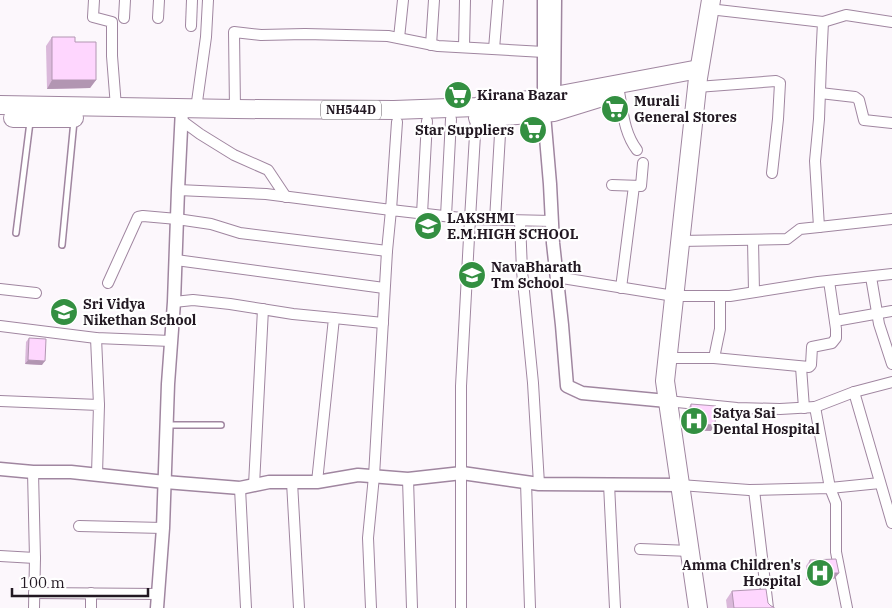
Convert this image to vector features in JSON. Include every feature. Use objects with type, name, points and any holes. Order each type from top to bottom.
[{"type":"highway","points":[[698,608],[664,381],[698,78],[710,4]]},
{"type":"highway","name":"NH544D","points":[[0,106],[37,114],[75,118],[235,109],[394,110],[549,105],[698,78]]},
{"type":"highway","name":"NH544D","points":[[0,118],[116,107],[397,122],[501,117],[549,105],[698,78]]},
{"type":"street","points":[[94,0],[93,17],[112,22],[112,56],[116,107]]},
{"type":"street","points":[[124,18],[126,0]]},
{"type":"street","points":[[158,18],[159,0]]},
{"type":"street","points":[[191,26],[192,0]]},
{"type":"street","points":[[157,608],[163,528],[178,190],[186,112],[206,37],[208,0]]},
{"type":"street","points":[[399,38],[403,0]]},
{"type":"street","points":[[431,45],[434,0]]},
{"type":"street","points":[[464,48],[466,0]]},
{"type":"street","points":[[494,49],[498,0]]},
{"type":"street","points":[[544,0],[544,52],[549,105]]},
{"type":"street","points":[[555,0],[549,105],[550,184],[556,277],[567,386],[582,393],[762,409],[815,407],[854,392],[892,382]]},
{"type":"street","points":[[710,4],[823,22],[846,15],[892,22]]},
{"type":"street","points":[[819,227],[815,161],[819,119],[823,22]]},
{"type":"street","points":[[235,109],[234,32],[261,35],[388,36],[438,46],[544,52]]},
{"type":"street","points":[[698,78],[776,81],[780,83],[772,173]]},
{"type":"street","points":[[620,92],[626,130],[638,150]]},
{"type":"street","points":[[820,93],[855,97],[859,100],[864,120],[892,123]]},
{"type":"street","points":[[186,112],[200,134],[234,155],[268,170],[286,197]]},
{"type":"street","points":[[495,220],[501,117]]},
{"type":"street","points":[[461,608],[461,386],[476,118]]},
{"type":"street","points":[[446,216],[451,119]]},
{"type":"street","points":[[422,214],[427,121]]},
{"type":"street","points":[[370,608],[368,538],[374,476],[386,251],[397,122]]},
{"type":"street","points":[[612,185],[640,186],[642,163]]},
{"type":"street","points":[[621,288],[634,186]]},
{"type":"street","points":[[178,190],[266,194],[470,219],[552,221]]},
{"type":"street","points":[[108,283],[138,218],[143,216],[211,224],[240,232],[386,251]]},
{"type":"street","points":[[680,241],[787,239],[800,229],[892,219]]},
{"type":"street","points":[[520,221],[522,271],[534,383],[539,484]]},
{"type":"street","points":[[753,240],[754,292]]},
{"type":"street","points":[[176,260],[384,288]]},
{"type":"street","points":[[556,277],[674,296],[730,296],[828,281],[892,274]]},
{"type":"street","points":[[871,276],[879,324],[892,364]]},
{"type":"street","points":[[667,358],[714,358],[810,367],[812,347],[832,343],[836,333],[828,281]]},
{"type":"street","points":[[0,289],[36,294]]},
{"type":"street","points":[[714,358],[720,329],[720,296]]},
{"type":"street","points":[[174,302],[194,300],[293,314],[383,323]]},
{"type":"street","points":[[254,485],[263,309]]},
{"type":"street","points":[[835,320],[892,311]]},
{"type":"street","points":[[317,482],[334,318]]},
{"type":"street","points":[[0,326],[96,338],[171,341]]},
{"type":"street","points":[[96,338],[99,406],[97,474]]},
{"type":"street","points":[[801,367],[804,408]]},
{"type":"street","points":[[854,392],[892,523]]},
{"type":"street","points":[[0,400],[99,406]]},
{"type":"street","points":[[815,407],[830,488],[836,503],[836,552],[848,608]]},
{"type":"street","points":[[0,469],[97,474],[240,488],[269,482],[317,482],[358,476],[408,479],[462,473],[539,484],[680,485],[754,490],[830,488],[880,483]]},
{"type":"street","points":[[32,472],[35,558],[34,608]]},
{"type":"street","points":[[408,479],[412,608]]},
{"type":"street","points":[[292,482],[299,608]]},
{"type":"street","points":[[526,482],[530,608]]},
{"type":"street","points":[[609,484],[615,608]]},
{"type":"street","points":[[240,488],[246,608]]},
{"type":"street","points":[[754,490],[768,608]]},
{"type":"street","points":[[79,526],[163,528]]},
{"type":"street","points":[[640,548],[690,551]]},
{"type":"street","points":[[0,556],[35,558]]},
{"type":"street","points":[[34,593],[158,594]]},
{"type":"street","points":[[91,593],[91,608]]},
{"type":"lane","points":[[16,233],[37,114]]},
{"type":"lane","points":[[62,245],[75,118]]},
{"type":"lane","points":[[167,425],[221,426]]},
{"type":"building","points":[[52,37],[75,37],[75,42],[96,42],[96,80],[52,80]]},
{"type":"building","points":[[29,338],[46,339],[45,361],[28,360]]},
{"type":"building","points":[[691,404],[716,406],[715,425],[690,424]]},
{"type":"building","points":[[836,559],[839,573],[810,573],[810,560]]},
{"type":"building","points":[[766,589],[768,603],[774,608],[734,608],[732,591]]},
{"type":"place","name":"Kirana Bazar","points":[[458,95]]},
{"type":"place","name":"Murali General Stores","points":[[615,109]]},
{"type":"place","name":"Star Suppliers","points":[[533,130]]},
{"type":"place","name":"LAKSHMI E.M.HIGH SCHOOL","points":[[428,226]]},
{"type":"place","name":"NavaBharath Tm School","points":[[472,275]]},
{"type":"place","name":"Sri Vidya Nikethan School","points":[[64,312]]},
{"type":"place","name":"Satya Sai Dental Hospital","points":[[694,421]]},
{"type":"place","name":"Amma Children's Hospital","points":[[820,573]]}]
